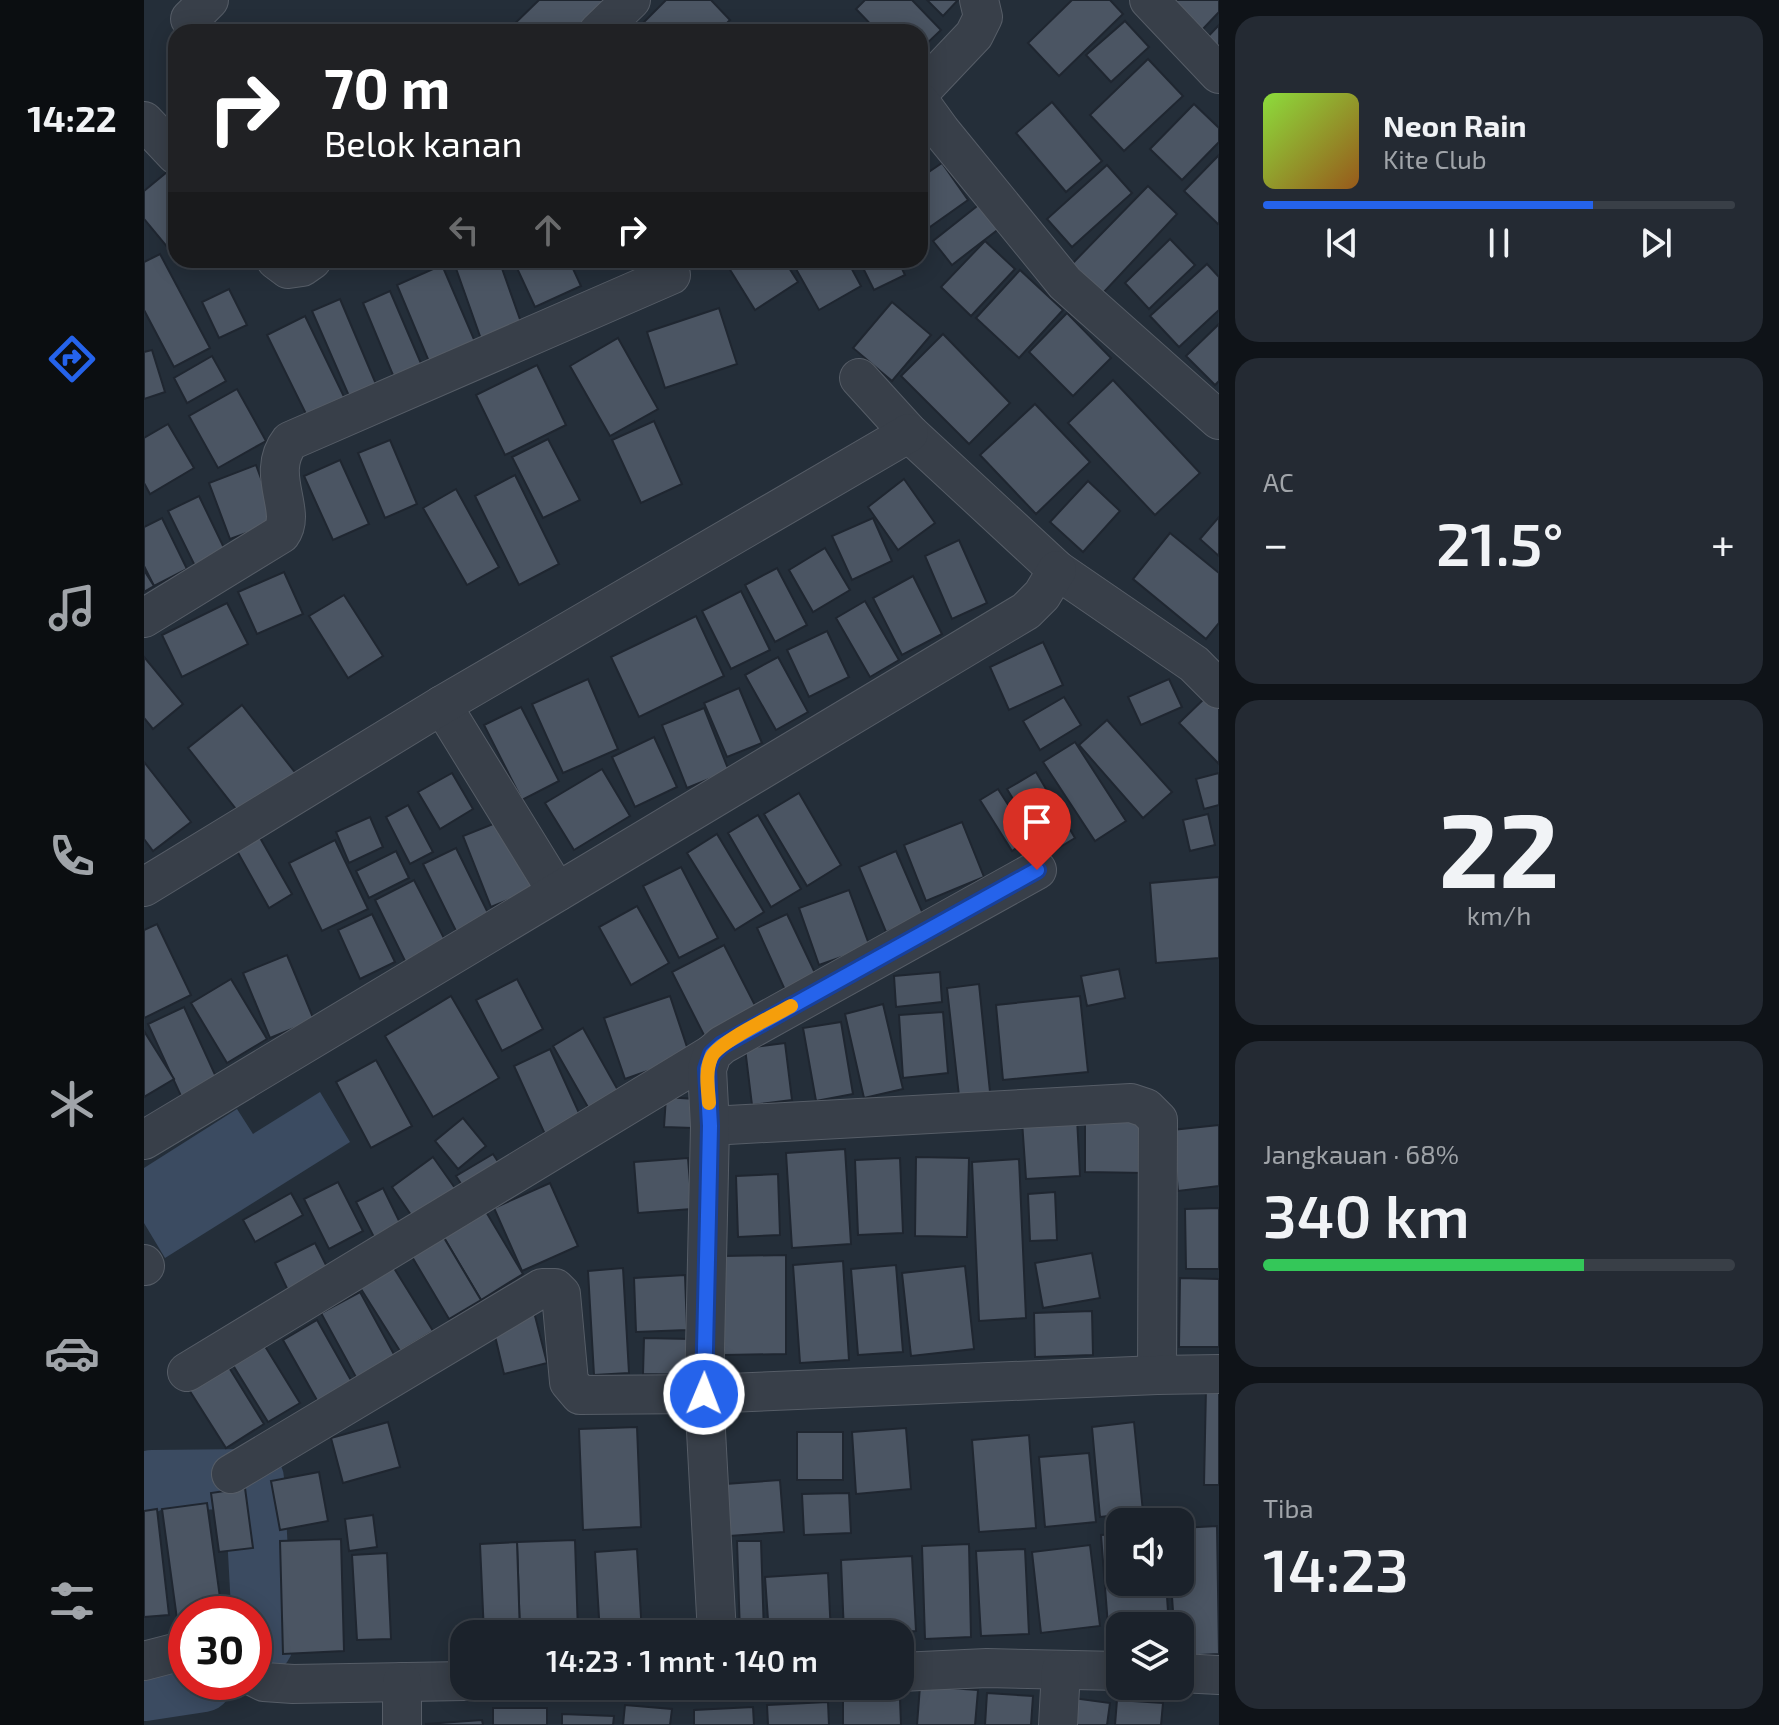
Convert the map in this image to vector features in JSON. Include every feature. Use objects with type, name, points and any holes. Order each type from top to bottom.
[{"type":"street","points":[[606,24],[631,0]]},
{"type":"street","points":[[928,84],[974,35],[983,17],[979,0]]},
{"type":"street","points":[[1149,0],[1219,74]]},
{"type":"street","points":[[928,113],[1065,283],[1219,420]]},
{"type":"street","points":[[144,121],[168,146]]},
{"type":"street","points":[[144,618],[281,534],[286,521],[279,468],[282,451],[290,441],[536,335],[667,268]]},
{"type":"street","points":[[859,378],[909,433],[1057,570],[1194,664],[1219,689]]},
{"type":"street","points":[[144,887],[442,705],[909,433]]},
{"type":"street","points":[[144,1140],[1026,611],[1042,595],[1057,570]]},
{"type":"street","points":[[442,705],[557,892]]},
{"type":"street","points":[[187,1372],[712,1054],[722,1045],[1037,870]]},
{"type":"street","points":[[712,1054],[707,1069],[710,1126],[704,1394],[716,1620]]},
{"type":"street","points":[[710,1126],[1131,1103],[1146,1108],[1158,1120],[1157,1375]]},
{"type":"street","points":[[231,1474],[542,1288],[555,1288],[561,1294],[569,1382],[580,1395],[704,1394],[1219,1374]]},
{"type":"street","points":[[144,1661],[168,1655]]},
{"type":"street","points":[[914,1671],[987,1668],[1106,1671]]},
{"type":"street","points":[[1058,1725],[1061,1670]]},
{"type":"street","points":[[1194,1674],[1219,1675]]},
{"type":"street","points":[[272,1682],[293,1684],[450,1681]]},
{"type":"street","points":[[402,1682],[402,1725]]},
{"type":"water","points":[[320,1092],[350,1142],[165,1258],[144,1223],[144,1168],[237,1109],[253,1134]]},
{"type":"building","points":[[539,0],[616,0],[591,24],[514,24]]},
{"type":"building","points":[[666,0],[711,0],[730,20],[726,24],[642,24]]},
{"type":"building","points":[[865,0],[912,0],[941,30],[928,42],[928,24],[870,24],[856,9]]},
{"type":"building","points":[[927,0],[958,0],[943,16]]},
{"type":"building","points":[[1072,0],[1110,0],[1123,14],[1059,76],[1028,43]]},
{"type":"building","points":[[1176,0],[1219,0],[1219,12],[1201,31],[1172,5]]},
{"type":"building","points":[[1125,21],[1149,47],[1111,82],[1086,55]]},
{"type":"building","points":[[1219,25],[1219,62],[1201,44]]},
{"type":"building","points":[[1148,59],[1183,96],[1124,151],[1090,115]]},
{"type":"building","points":[[1052,102],[1102,161],[1066,192],[1016,133]]},
{"type":"building","points":[[1194,104],[1219,128],[1219,142],[1182,180],[1150,149]]},
{"type":"building","points":[[1219,155],[1219,223],[1218,224],[1184,191]]},
{"type":"building","points":[[942,163],[968,200],[928,228],[928,173]]},
{"type":"building","points":[[1107,165],[1132,193],[1072,247],[1047,219]]},
{"type":"building","points":[[168,173],[168,248],[144,219],[144,191]]},
{"type":"building","points":[[1148,186],[1177,214],[1103,293],[1072,264]]},
{"type":"building","points":[[981,203],[1000,228],[952,265],[933,241]]},
{"type":"building","points":[[1170,239],[1195,265],[1149,309],[1125,283]]},
{"type":"building","points":[[985,241],[1015,269],[971,316],[941,287]]},
{"type":"building","points":[[160,254],[210,348],[174,367],[144,310],[144,262]]},
{"type":"building","points":[[1207,264],[1219,277],[1219,310],[1179,347],[1150,316]]},
{"type":"building","points":[[435,268],[443,268],[476,344],[430,364],[397,285]]},
{"type":"building","points":[[456,268],[502,268],[522,325],[481,339]]},
{"type":"building","points":[[517,268],[573,268],[581,286],[535,307]]},
{"type":"building","points":[[729,268],[789,268],[798,282],[755,310]]},
{"type":"building","points":[[795,268],[851,268],[861,286],[819,310]]},
{"type":"building","points":[[863,268],[902,268],[905,275],[874,290]]},
{"type":"building","points":[[1020,270],[1063,310],[1019,358],[976,318]]},
{"type":"building","points":[[229,289],[247,325],[219,338],[202,302]]},
{"type":"building","points":[[390,291],[423,368],[395,380],[363,303]]},
{"type":"building","points":[[340,299],[376,384],[349,396],[312,311]]},
{"type":"building","points":[[892,302],[931,335],[892,381],[853,348]]},
{"type":"building","points":[[719,308],[737,364],[665,388],[647,332]]},
{"type":"building","points":[[1067,313],[1111,358],[1073,396],[1029,352]]},
{"type":"building","points":[[305,316],[347,403],[310,422],[267,335]]},
{"type":"building","points":[[1219,324],[1219,381],[1215,385],[1186,356]]},
{"type":"building","points":[[943,334],[1010,403],[969,444],[901,376]]},
{"type":"building","points":[[618,338],[658,409],[610,436],[570,366]]},
{"type":"building","points":[[152,350],[165,392],[144,399],[144,352]]},
{"type":"building","points":[[212,356],[226,381],[187,403],[174,378]]},
{"type":"building","points":[[537,365],[566,425],[505,455],[476,395]]},
{"type":"building","points":[[1113,380],[1200,473],[1155,515],[1068,423]]},
{"type":"building","points":[[237,389],[266,441],[218,468],[189,416]]},
{"type":"building","points":[[1035,404],[1090,462],[1036,514],[980,455]]},
{"type":"building","points":[[654,421],[682,484],[641,503],[612,440]]},
{"type":"building","points":[[168,424],[194,468],[150,494],[144,483],[144,438]]},
{"type":"building","points":[[548,439],[580,500],[543,518],[512,457]]},
{"type":"building","points":[[390,440],[417,504],[385,518],[358,453]]},
{"type":"building","points":[[340,460],[369,524],[333,540],[304,476]]},
{"type":"building","points":[[256,465],[277,522],[230,539],[209,483]]},
{"type":"building","points":[[515,475],[559,564],[519,585],[475,496]]},
{"type":"building","points":[[904,479],[935,523],[898,550],[868,507]]},
{"type":"building","points":[[1088,481],[1120,511],[1083,552],[1050,522]]},
{"type":"building","points":[[456,489],[499,567],[467,585],[423,508]]},
{"type":"building","points":[[199,496],[226,552],[195,566],[168,511]]},
{"type":"building","points":[[1219,517],[1219,556],[1200,539]]},
{"type":"building","points":[[162,518],[187,569],[154,586],[144,566],[144,527]]},
{"type":"building","points":[[873,518],[892,561],[852,580],[832,536]]},
{"type":"building","points":[[1170,533],[1219,573],[1219,623],[1206,639],[1133,579]]},
{"type":"building","points":[[959,540],[987,603],[952,619],[925,556]]},
{"type":"building","points":[[825,548],[850,590],[813,612],[789,570]]},
{"type":"building","points":[[777,568],[807,625],[775,642],[745,585]]},
{"type":"building","points":[[144,570],[154,586],[144,592]]},
{"type":"building","points":[[284,572],[303,614],[257,634],[238,592]]},
{"type":"building","points":[[913,576],[942,634],[902,655],[873,598]]},
{"type":"building","points":[[741,591],[770,650],[731,669],[702,611]]},
{"type":"building","points":[[344,595],[383,656],[348,678],[309,616]]},
{"type":"building","points":[[865,601],[899,660],[870,677],[836,618]]},
{"type":"building","points":[[227,603],[248,644],[182,677],[162,635]]},
{"type":"building","points":[[696,616],[724,676],[639,717],[611,657]]},
{"type":"building","points":[[827,631],[849,677],[809,697],[787,650]]},
{"type":"building","points":[[1043,642],[1063,685],[1009,710],[990,667]]},
{"type":"building","points":[[144,657],[183,704],[153,729],[144,718]]},
{"type":"building","points":[[778,657],[808,712],[776,730],[745,675]]},
{"type":"building","points":[[588,679],[618,749],[563,773],[532,704]]},
{"type":"building","points":[[1169,679],[1182,707],[1141,725],[1128,697]]},
{"type":"building","points":[[739,688],[762,743],[727,757],[704,703]]},
{"type":"building","points":[[1207,696],[1219,708],[1219,764],[1179,723]]},
{"type":"building","points":[[1064,697],[1081,725],[1040,750],[1023,721]]},
{"type":"building","points":[[242,705],[301,780],[247,823],[188,748]]},
{"type":"building","points":[[521,707],[559,781],[522,800],[484,725]]},
{"type":"building","points":[[704,708],[729,771],[687,788],[662,725]]},
{"type":"building","points":[[1107,720],[1172,792],[1143,818],[1079,745]]},
{"type":"building","points":[[654,737],[677,787],[635,807],[612,757]]},
{"type":"building","points":[[1075,742],[1126,821],[1095,841],[1043,762]]},
{"type":"building","points":[[144,762],[191,822],[153,851],[144,839]]},
{"type":"building","points":[[602,769],[630,816],[574,850],[545,803]]},
{"type":"building","points":[[1036,772],[1075,838],[1047,855],[1007,789]]},
{"type":"building","points":[[452,773],[473,809],[440,829],[418,792]]},
{"type":"building","points":[[1219,773],[1219,805],[1204,809],[1196,779]]},
{"type":"building","points":[[998,789],[1030,839],[1012,851],[980,800]]},
{"type":"building","points":[[799,793],[841,865],[807,886],[764,814]]},
{"type":"building","points":[[408,805],[433,852],[410,864],[386,817]]},
{"type":"building","points":[[1208,814],[1215,845],[1190,851],[1183,820]]},
{"type":"building","points":[[758,815],[801,889],[771,907],[728,833]]},
{"type":"building","points":[[370,817],[383,847],[349,863],[336,832]]},
{"type":"building","points":[[508,818],[536,888],[491,907],[463,836]]},
{"type":"building","points":[[962,822],[984,877],[926,901],[904,845]]},
{"type":"building","points":[[255,829],[292,894],[269,908],[232,842]]},
{"type":"building","points":[[717,834],[764,912],[735,930],[687,853]]},
{"type":"building","points":[[335,840],[368,909],[322,931],[289,863]]},
{"type":"building","points":[[456,848],[489,915],[456,931],[423,864]]},
{"type":"building","points":[[396,851],[409,878],[369,898],[356,871]]},
{"type":"building","points":[[896,851],[924,916],[886,932],[859,867]]},
{"type":"building","points":[[681,867],[718,938],[679,958],[643,886]]},
{"type":"building","points":[[1219,877],[1219,958],[1156,963],[1150,883]]},
{"type":"building","points":[[414,880],[447,944],[407,965],[375,900]]},
{"type":"building","points":[[849,890],[870,947],[819,965],[799,908]]},
{"type":"building","points":[[637,906],[669,963],[631,985],[599,927]]},
{"type":"building","points":[[372,914],[395,962],[360,979],[338,930]]},
{"type":"building","points":[[787,914],[816,975],[785,990],[757,928]]},
{"type":"building","points":[[157,924],[191,995],[144,1018],[144,930]]},
{"type":"building","points":[[724,945],[760,1015],[708,1043],[672,972]]},
{"type":"building","points":[[287,955],[314,1020],[270,1038],[243,973]]},
{"type":"building","points":[[1119,969],[1125,998],[1087,1006],[1081,976]]},
{"type":"building","points":[[940,972],[942,1002],[896,1007],[894,976]]},
{"type":"building","points":[[231,979],[267,1039],[227,1063],[191,1003]]},
{"type":"building","points":[[517,979],[543,1029],[502,1051],[476,1000]]},
{"type":"building","points":[[979,984],[990,1092],[959,1096],[947,988]]},
{"type":"building","points":[[451,996],[499,1078],[433,1117],[385,1036]]},
{"type":"building","points":[[670,996],[690,1056],[625,1079],[604,1018]]},
{"type":"building","points":[[1080,996],[1088,1072],[1003,1080],[996,1005]]},
{"type":"building","points":[[883,1004],[903,1089],[864,1098],[845,1014]]},
{"type":"building","points":[[184,1007],[217,1079],[181,1096],[148,1024]]},
{"type":"building","points":[[943,1012],[948,1073],[903,1078],[899,1015]]},
{"type":"building","points":[[841,1022],[853,1094],[816,1101],[803,1028]]},
{"type":"building","points":[[583,1028],[619,1092],[589,1109],[553,1046]]},
{"type":"building","points":[[144,1031],[174,1079],[144,1097]]},
{"type":"building","points":[[785,1043],[792,1100],[752,1105],[745,1048]]},
{"type":"building","points":[[550,1049],[584,1124],[548,1141],[514,1066]]},
{"type":"building","points":[[376,1060],[412,1126],[371,1148],[336,1082]]},
{"type":"building","points":[[666,1097],[695,1099],[693,1128],[664,1127]]},
{"type":"building","points":[[1085,1117],[1145,1118],[1145,1173],[1085,1172]]},
{"type":"building","points":[[463,1118],[486,1146],[458,1169],[435,1141]]},
{"type":"building","points":[[1077,1118],[1080,1176],[1026,1179],[1022,1121]]},
{"type":"building","points":[[1219,1125],[1219,1186],[1178,1191],[1172,1130]]},
{"type":"building","points":[[845,1149],[851,1244],[792,1248],[786,1153]]},
{"type":"building","points":[[493,1154],[504,1171],[467,1193],[456,1176]]},
{"type":"building","points":[[433,1157],[462,1198],[420,1228],[392,1187]]},
{"type":"building","points":[[916,1157],[969,1158],[967,1237],[915,1236]]},
{"type":"building","points":[[688,1158],[692,1209],[638,1213],[634,1162]]},
{"type":"building","points":[[900,1158],[903,1233],[858,1235],[855,1160]]},
{"type":"building","points":[[1019,1159],[1026,1318],[979,1321],[972,1162]]},
{"type":"building","points":[[778,1174],[780,1235],[738,1237],[736,1176]]},
{"type":"building","points":[[338,1182],[363,1231],[329,1249],[304,1199]]},
{"type":"building","points":[[550,1183],[578,1246],[522,1271],[494,1208]]},
{"type":"building","points":[[383,1188],[405,1233],[379,1247],[356,1202]]},
{"type":"building","points":[[1055,1192],[1057,1240],[1030,1241],[1028,1194]]},
{"type":"building","points":[[291,1193],[303,1215],[255,1242],[243,1220]]},
{"type":"building","points":[[482,1205],[523,1274],[481,1300],[440,1231]]},
{"type":"building","points":[[1219,1208],[1219,1269],[1186,1269],[1185,1209]]},
{"type":"building","points":[[440,1231],[481,1300],[449,1319],[408,1250]]},
{"type":"building","points":[[315,1243],[333,1279],[292,1299],[275,1263]]},
{"type":"building","points":[[1092,1253],[1100,1298],[1043,1308],[1035,1263]]},
{"type":"building","points":[[786,1255],[786,1354],[724,1355],[723,1256]]},
{"type":"building","points":[[389,1260],[433,1331],[400,1351],[356,1281]]},
{"type":"building","points":[[843,1261],[849,1360],[800,1363],[793,1265]]},
{"type":"building","points":[[896,1265],[903,1352],[858,1355],[851,1269]]},
{"type":"building","points":[[965,1266],[974,1349],[911,1356],[902,1273]]},
{"type":"building","points":[[623,1268],[629,1373],[594,1375],[588,1271]]},
{"type":"building","points":[[685,1275],[687,1330],[636,1332],[634,1278]]},
{"type":"building","points":[[1180,1278],[1219,1279],[1219,1347],[1179,1347]]},
{"type":"building","points":[[360,1292],[396,1358],[357,1379],[321,1313]]},
{"type":"building","points":[[533,1308],[547,1363],[504,1374],[491,1319]]},
{"type":"building","points":[[1092,1311],[1093,1355],[1035,1357],[1034,1313]]},
{"type":"building","points":[[317,1320],[352,1382],[318,1402],[283,1340]]},
{"type":"building","points":[[644,1338],[692,1339],[691,1375],[643,1374]]},
{"type":"building","points":[[263,1343],[300,1403],[268,1422],[231,1362]]},
{"type":"building","points":[[225,1361],[264,1424],[226,1448],[186,1385]]},
{"type":"building","points":[[1206,1387],[1219,1387],[1219,1485],[1204,1485]]},
{"type":"building","points":[[388,1422],[400,1467],[343,1483],[331,1438]]},
{"type":"building","points":[[1134,1422],[1143,1508],[1106,1508],[1106,1516],[1100,1517],[1092,1427]]},
{"type":"building","points":[[637,1427],[641,1527],[583,1530],[579,1429]]},
{"type":"building","points":[[906,1428],[911,1489],[856,1494],[852,1432]]},
{"type":"building","points":[[797,1432],[843,1432],[843,1480],[797,1480]]},
{"type":"building","points":[[1029,1435],[1036,1528],[979,1532],[972,1440]]},
{"type":"building","points":[[1089,1453],[1096,1522],[1045,1527],[1039,1457]]},
{"type":"building","points":[[319,1472],[328,1521],[280,1530],[271,1481]]},
{"type":"building","points":[[780,1480],[784,1532],[729,1536],[725,1484]]},
{"type":"building","points":[[245,1488],[253,1548],[219,1552],[211,1493]]},
{"type":"building","points":[[849,1493],[851,1533],[804,1535],[802,1494]]},
{"type":"building","points":[[207,1503],[220,1596],[174,1596],[162,1509]]},
{"type":"building","points":[[157,1509],[168,1615],[144,1617],[144,1511]]},
{"type":"building","points":[[373,1515],[377,1547],[349,1551],[345,1519]]},
{"type":"building","points":[[1217,1526],[1219,1654],[1194,1655],[1194,1612],[1173,1612],[1172,1596],[1194,1596],[1194,1527]]},
{"type":"building","points":[[1101,1535],[1106,1535],[1106,1596],[1167,1596],[1168,1612],[1107,1612]]},
{"type":"building","points":[[341,1539],[344,1651],[283,1654],[280,1541]]},
{"type":"building","points":[[575,1540],[578,1620],[520,1620],[517,1542]]},
{"type":"building","points":[[737,1541],[761,1541],[764,1620],[740,1620]]},
{"type":"building","points":[[517,1542],[520,1620],[483,1620],[480,1544]]},
{"type":"building","points":[[969,1544],[971,1637],[925,1639],[922,1546]]},
{"type":"building","points":[[1090,1545],[1100,1626],[1041,1633],[1032,1552]]},
{"type":"building","points":[[637,1549],[641,1620],[599,1620],[595,1552]]},
{"type":"building","points":[[1025,1549],[1029,1634],[981,1636],[976,1551]]},
{"type":"building","points":[[387,1553],[391,1639],[357,1640],[352,1555]]},
{"type":"building","points":[[912,1556],[916,1631],[914,1620],[843,1620],[841,1560]]},
{"type":"building","points":[[828,1573],[830,1620],[768,1620],[765,1577]]},
{"type":"building","points":[[920,1686],[978,1690],[975,1725],[917,1725]]},
{"type":"building","points":[[987,1693],[1033,1696],[1031,1725],[985,1725]]},
{"type":"building","points":[[1073,1698],[1110,1703],[1107,1725],[1069,1725]]},
{"type":"building","points":[[843,1700],[900,1700],[901,1725],[843,1725]]},
{"type":"building","points":[[1117,1700],[1163,1703],[1161,1725],[1115,1725]]},
{"type":"building","points":[[828,1702],[829,1725],[768,1725],[767,1705]]},
{"type":"building","points":[[625,1705],[672,1709],[670,1725],[623,1725]]},
{"type":"building","points":[[753,1707],[754,1725],[694,1725],[694,1710]]},
{"type":"building","points":[[493,1708],[547,1708],[547,1725],[493,1725]]},
{"type":"building","points":[[562,1714],[614,1716],[613,1725],[562,1725]]},
{"type":"building","points":[[482,1720],[483,1725],[426,1725],[426,1724]]},
{"type":"waterway","points":[[144,1485],[152,1480],[254,1479],[260,1596]]},
{"type":"waterway","points":[[144,1691],[168,1687]]},
{"type":"slow traffic","points":[[709,1103],[707,1069],[712,1054],[722,1045],[791,1006]]},
{"type":"route","points":[[704,1394],[710,1126],[707,1069],[712,1054],[722,1045],[1037,870]]}]
